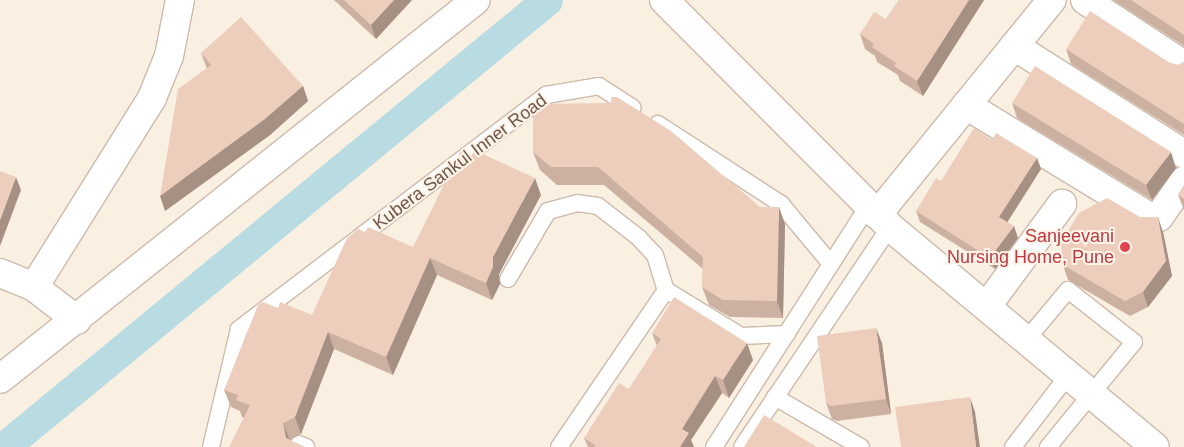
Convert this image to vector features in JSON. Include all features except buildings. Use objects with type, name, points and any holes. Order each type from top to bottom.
[{"type":"street","points":[[34,287],[152,98],[169,56],[180,0]]},
{"type":"street","points":[[0,379],[77,320],[476,0]]},
{"type":"street","points":[[878,216],[1052,0]]},
{"type":"street","points":[[1085,0],[1184,65]]},
{"type":"street","points":[[668,1],[878,216],[1156,447]]},
{"type":"street","points":[[1014,46],[1184,154]]},
{"type":"street","points":[[966,105],[1153,219],[1159,217],[1184,181]]},
{"type":"street","points":[[987,306],[1062,204]]},
{"type":"street","points":[[0,273],[34,287],[77,320]]},
{"type":"lane","name":"Kubera Sankul Inner Road","points":[[211,447],[239,329],[546,95],[598,86],[781,204],[831,264]]},
{"type":"lane","points":[[508,278],[548,210],[577,203],[598,206],[638,237],[655,255],[666,290],[741,336],[787,334]]},
{"type":"lane","points":[[714,447],[831,264],[878,216]]},
{"type":"lane","points":[[742,447],[775,397],[878,216]]},
{"type":"lane","points":[[559,447],[666,290]]},
{"type":"lane","points":[[1027,339],[1068,290],[1134,342],[1090,392],[1048,447]]},
{"type":"lane","points":[[1013,447],[1069,374]]},
{"type":"lane","points":[[775,397],[861,447]]},
{"type":"waterway","points":[[4,447],[547,0]]},
{"type":"place","name":"Sanjeevani Nursing Home, Pune","points":[[1125,247]]}]
